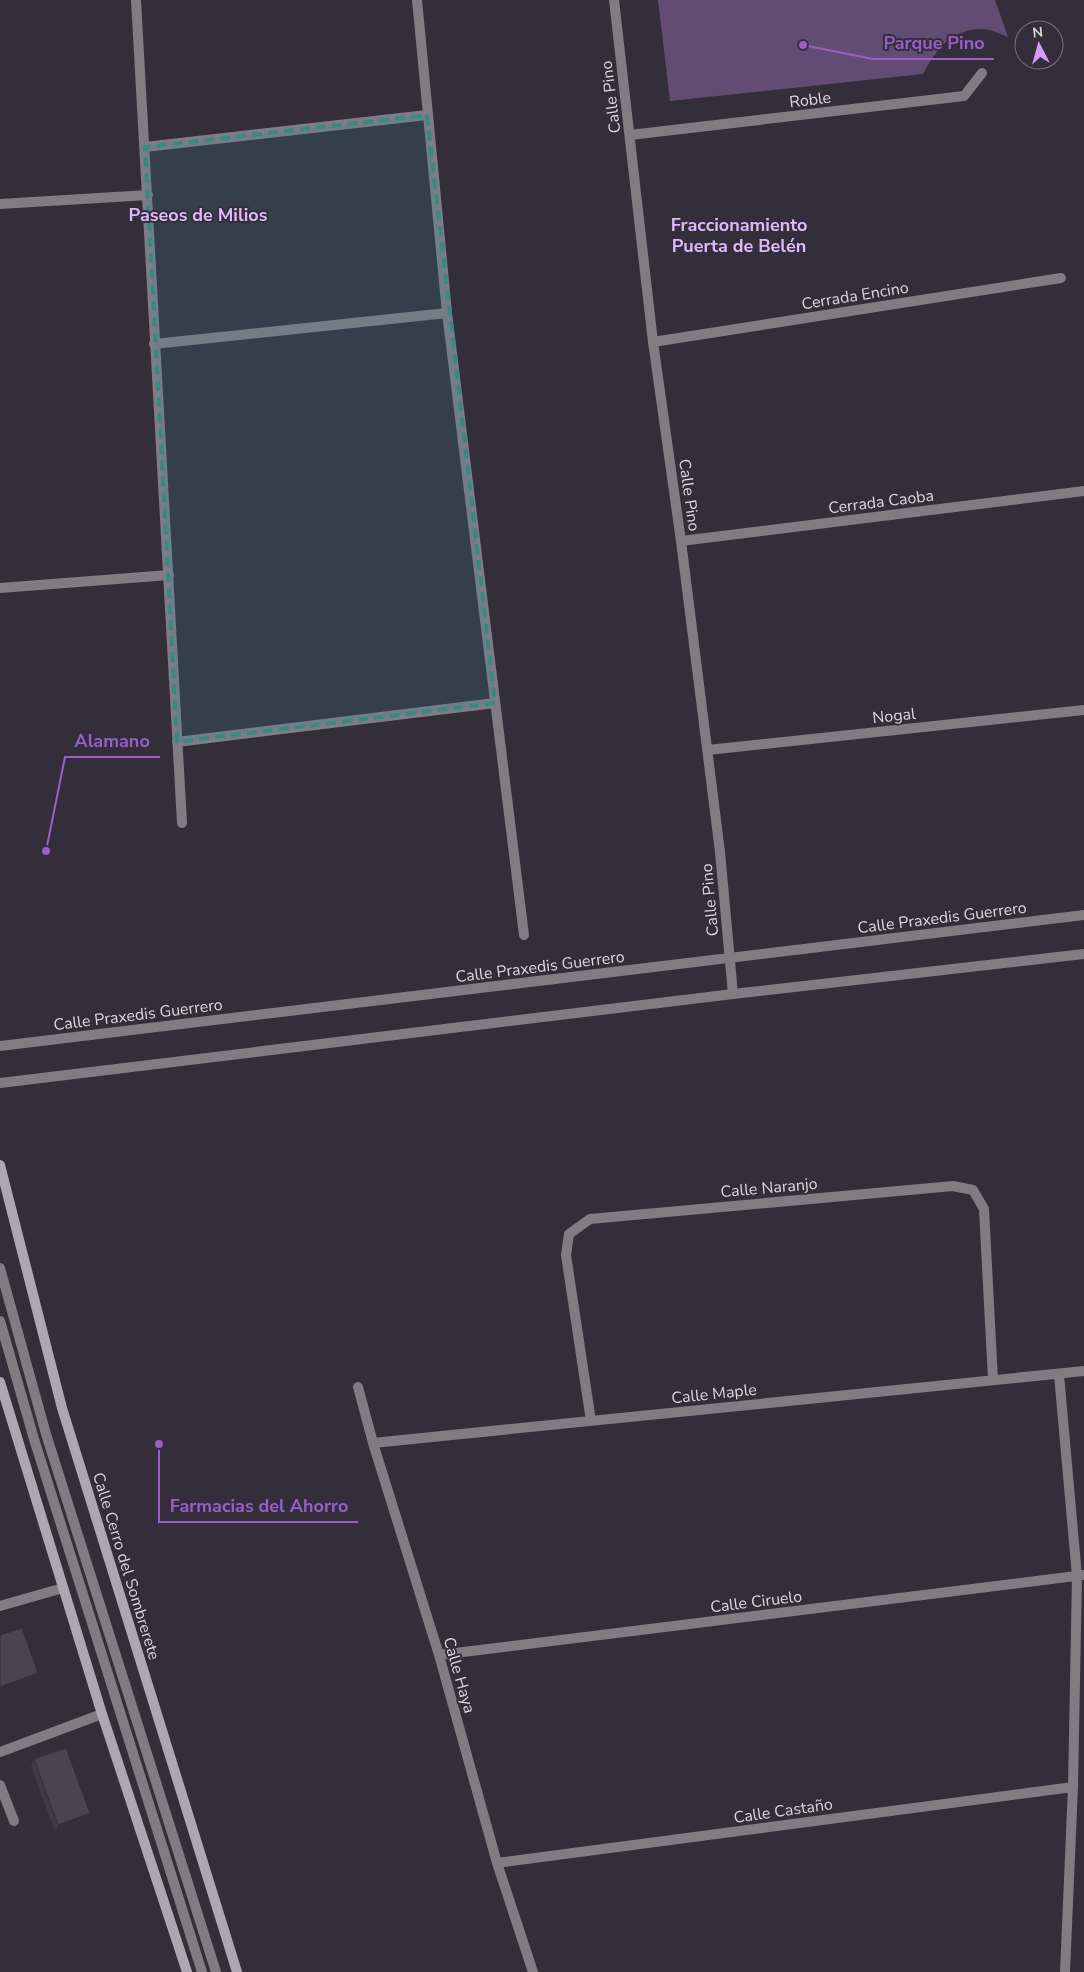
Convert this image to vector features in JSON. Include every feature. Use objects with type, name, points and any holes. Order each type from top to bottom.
[{"type":"main road","name":"Calle Cerro del Sombrerete","points":[[0,1165],[62,1408],[237,1972]]},
{"type":"main road","points":[[0,1382],[4,1412],[187,1972]]},
{"type":"street","points":[[136,0],[182,823]]},
{"type":"street","points":[[417,0],[448,313],[524,935]]},
{"type":"street","name":"Calle Pino","points":[[614,0],[653,342],[708,750],[720,852],[733,994]]},
{"type":"street","name":"Roble","points":[[630,135],[964,96],[982,72]]},
{"type":"street","points":[[145,147],[427,115]]},
{"type":"street","points":[[0,204],[148,195]]},
{"type":"street","name":"Cerrada Encino","points":[[653,342],[1061,278]]},
{"type":"street","points":[[154,344],[448,313]]},
{"type":"street","name":"Cerrada Caoba","points":[[681,541],[1084,491]]},
{"type":"street","points":[[0,588],[169,576]]},
{"type":"street","points":[[178,742],[495,703]]},
{"type":"street","name":"Nogal","points":[[708,750],[1084,710]]},
{"type":"street","name":"Calle Praxedis Guerrero","points":[[0,1046],[1084,914]]},
{"type":"street","points":[[0,1083],[733,994],[1084,954]]},
{"type":"street","name":"Calle Naranjo","points":[[591,1421],[566,1255],[569,1234],[590,1219],[953,1186],[973,1190],[984,1209],[993,1380]]},
{"type":"street","points":[[0,1268],[46,1434],[216,1972]]},
{"type":"street","points":[[0,1321],[34,1439],[202,1972]]},
{"type":"street","name":"Calle Maple","points":[[373,1443],[1084,1371]]},
{"type":"street","points":[[1059,1374],[1081,1575],[1065,1972]]},
{"type":"street","name":"Calle Haya","points":[[358,1387],[373,1443],[439,1655],[497,1863],[533,1972]]},
{"type":"street","name":"Calle Ciruelo","points":[[439,1655],[1081,1575]]},
{"type":"street","points":[[0,1606],[63,1588]]},
{"type":"street","points":[[0,1752],[102,1714]]},
{"type":"street","points":[[0,1785],[14,1821]]},
{"type":"street","name":"Calle Castaño","points":[[497,1863],[1073,1787]]},
{"type":"highlighted area","points":[[427,115],[495,703],[177,742],[145,147]]},
{"type":"shaded area","points":[[658,0],[995,0],[1008,37],[985,29],[962,33],[953,37],[939,49],[923,74],[670,101]]},
{"type":"building","points":[[22,1628],[38,1673],[0,1687],[0,1635]]},
{"type":"building","points":[[66,1748],[90,1813],[58,1825],[34,1759]]},
{"type":"place","name":"Parque Pino","points":[[803,45]]},
{"type":"place","name":"Alamano","points":[[46,851]]},
{"type":"place","name":"Farmacias del Ahorro","points":[[159,1444]]},
{"type":"district","name":"Paseos de Milios","points":[[198,215]]},
{"type":"district","name":"Fraccionamiento Puerta de Belén","points":[[739,235]]}]
